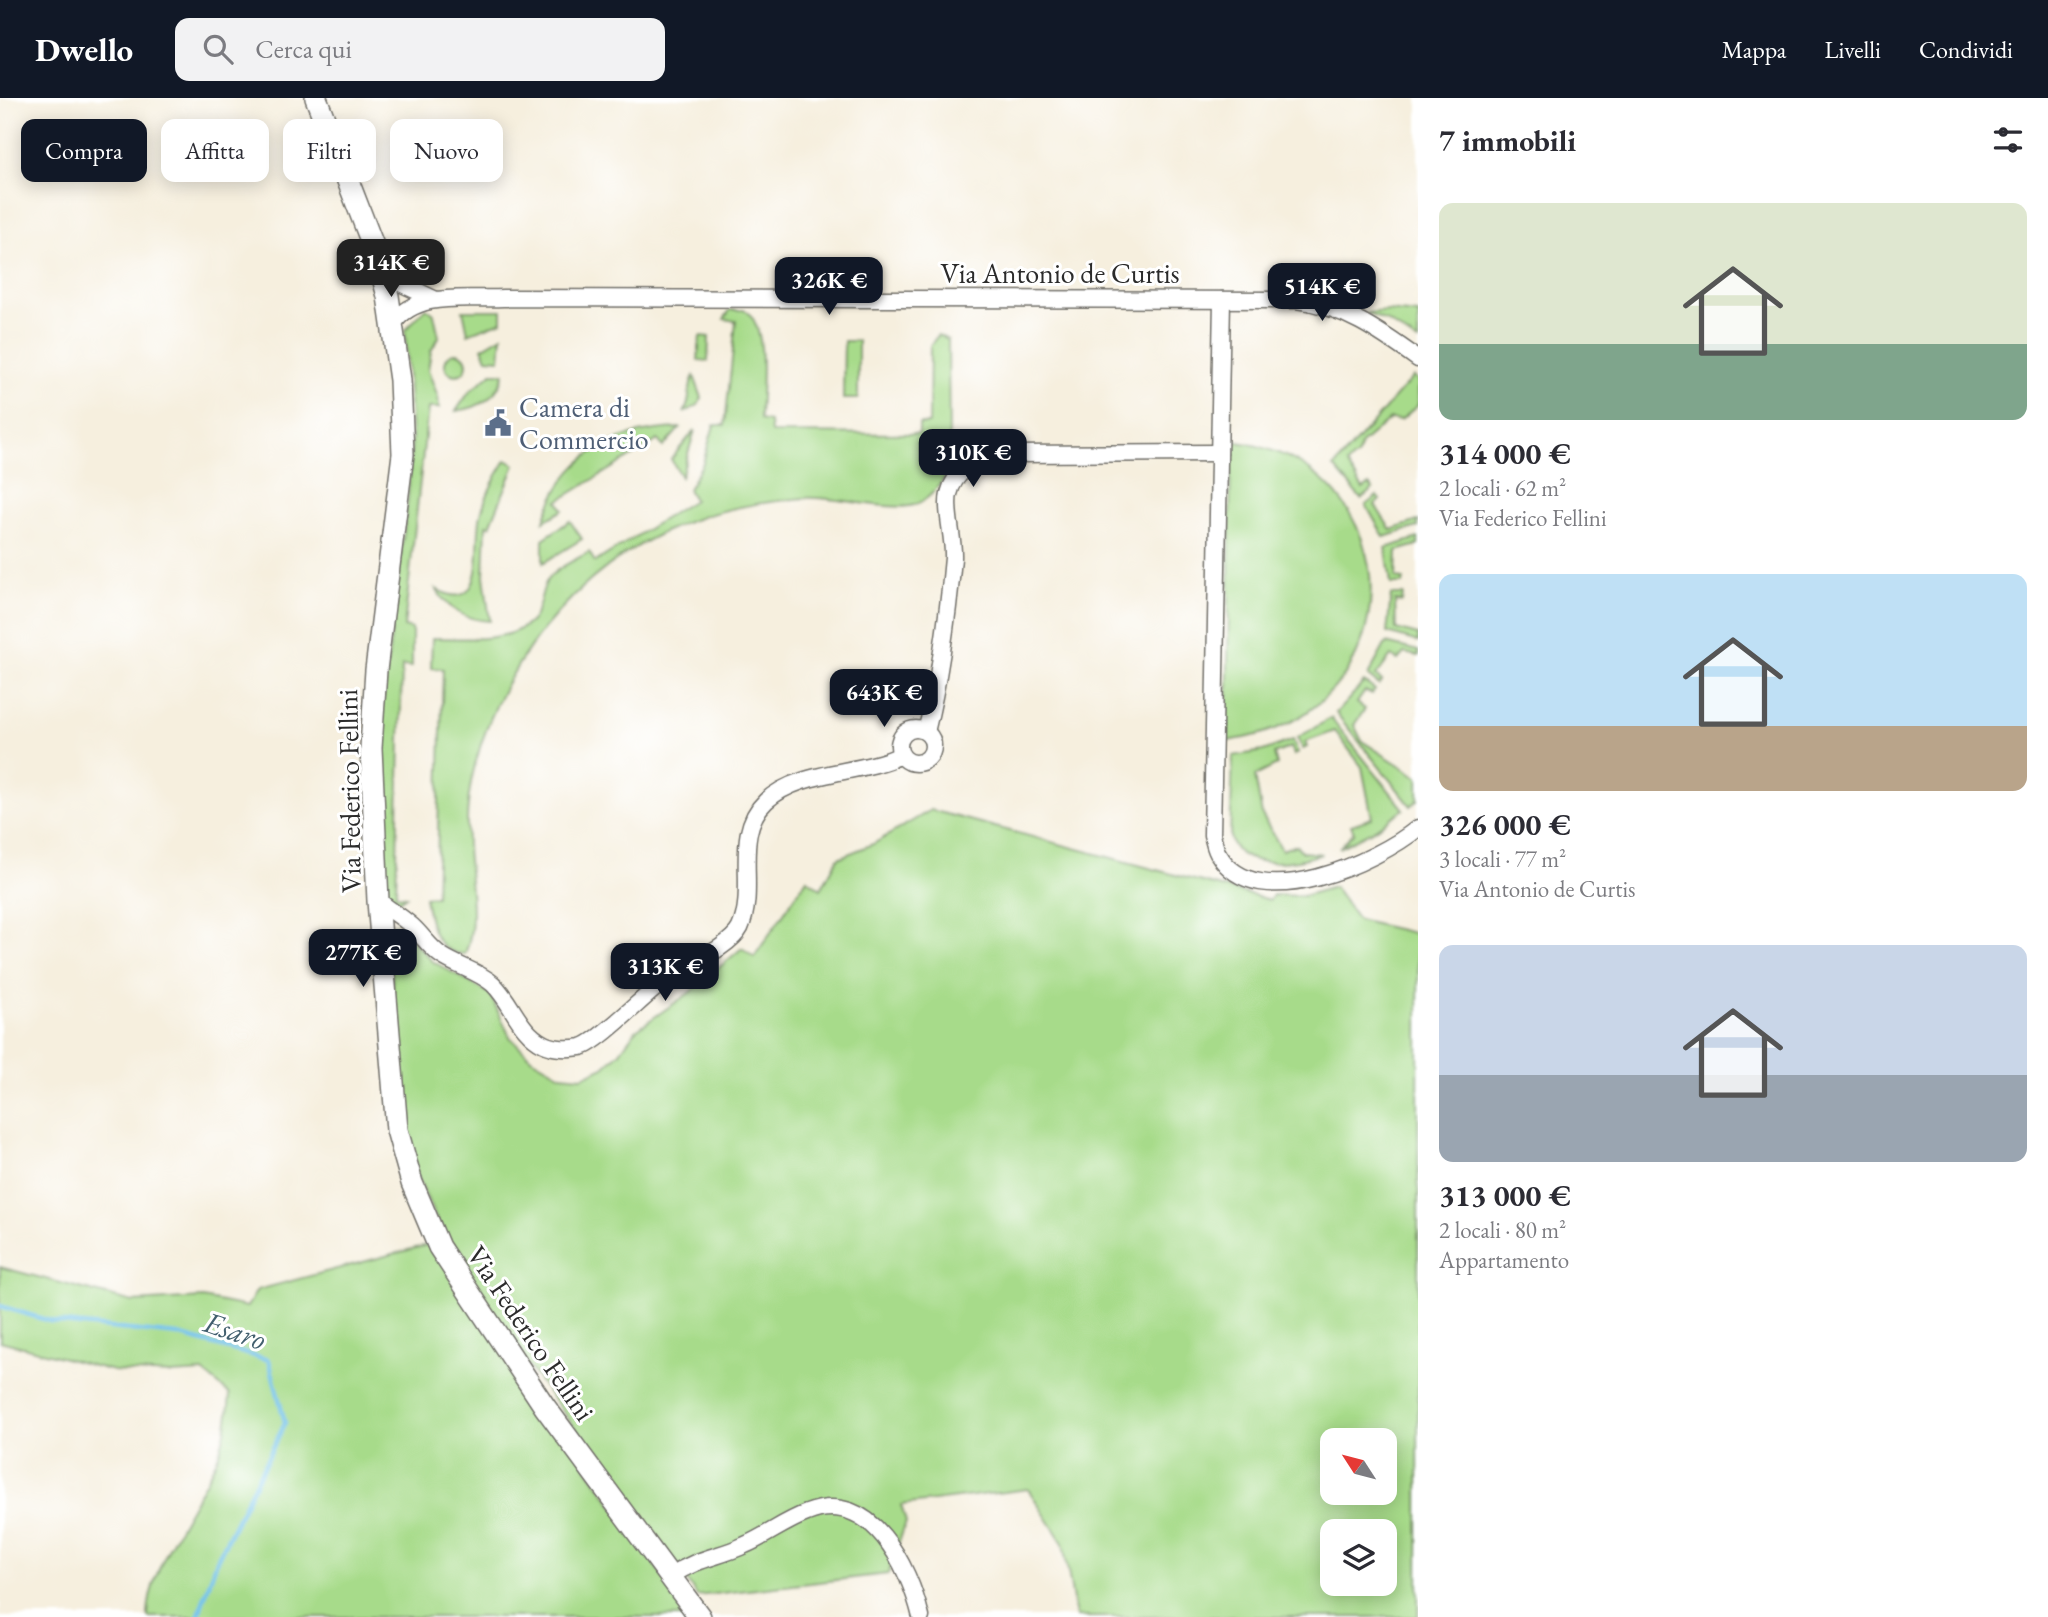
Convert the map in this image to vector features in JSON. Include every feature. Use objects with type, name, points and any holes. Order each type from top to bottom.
[{"type":"street","name":"Via Federico Fellini","points":[[316,98],[377,256],[393,324],[400,380],[403,454],[376,670],[371,735],[378,901],[397,1130],[412,1183],[439,1247],[488,1324],[700,1617]]},
{"type":"street","points":[[377,256],[400,283],[436,300]]},
{"type":"street","points":[[393,324],[408,308],[436,300]]},
{"type":"street","name":"Via Antonio de Curtis","points":[[436,300],[1318,302],[1355,318],[1418,359]]},
{"type":"street","points":[[1223,300],[1212,835],[1218,855],[1231,869],[1248,877],[1296,884],[1345,869],[1405,839],[1418,828]]},
{"type":"street","points":[[901,755],[914,763],[928,758],[933,745],[926,732],[936,696],[953,557],[948,495],[966,468],[980,458],[995,454],[1220,453]]},
{"type":"street","points":[[901,755],[900,740],[906,732],[916,729],[926,732]]},
{"type":"street","points":[[378,901],[413,927],[428,945],[444,957],[484,976],[496,987],[533,1037],[546,1046],[581,1047],[595,1041],[630,1007],[678,970],[734,938],[741,925],[745,907],[748,836],[753,821],[767,800],[799,783],[883,764],[901,755]]},
{"type":"street","points":[[671,1576],[695,1560],[743,1546],[808,1512],[833,1508],[856,1513],[880,1529],[916,1595],[921,1617]]},
{"type":"green space","points":[[426,308],[434,314],[439,337],[431,351],[428,370],[439,408],[428,408],[404,627],[412,629],[412,667],[402,666],[396,895],[406,896],[396,903],[391,900],[385,884],[381,717],[408,498],[412,438],[405,330]]},
{"type":"green space","points":[[463,310],[502,310],[502,321],[468,334]]},
{"type":"green space","points":[[730,310],[745,310],[753,318],[758,330],[762,361],[760,420],[770,422],[771,433],[919,434],[919,424],[929,424],[930,346],[938,335],[948,340],[949,441],[1000,440],[966,454],[929,497],[914,505],[892,507],[804,498],[729,509],[664,532],[626,554],[591,580],[559,611],[531,646],[507,683],[489,723],[475,765],[468,804],[467,844],[472,899],[469,941],[465,954],[455,952],[446,948],[435,935],[425,897],[436,896],[443,669],[431,668],[432,638],[485,638],[523,628],[535,615],[545,583],[556,571],[589,552],[595,562],[694,500],[688,489],[703,463],[714,425],[725,425],[736,321],[724,319]]},
{"type":"green space","points":[[1387,311],[1418,314],[1418,342],[1388,322],[1366,313]]},
{"type":"green space","points":[[502,336],[500,359],[487,358],[482,348]]},
{"type":"green space","points":[[700,336],[709,337],[708,361],[698,360]]},
{"type":"green space","points":[[844,341],[858,341],[858,399],[843,399]]},
{"type":"green space","points":[[452,353],[460,353],[467,360],[467,368],[460,375],[452,375],[445,368],[445,360]]},
{"type":"green space","points":[[492,373],[504,373],[492,395],[480,404],[456,411],[470,391]]},
{"type":"green space","points":[[694,376],[702,398],[698,405],[684,413],[688,403]]},
{"type":"green space","points":[[1413,377],[1418,381],[1418,405],[1401,420],[1390,419],[1361,444],[1358,455],[1347,464],[1363,489],[1369,485],[1373,489],[1361,499],[1334,467]]},
{"type":"green space","points":[[680,428],[663,447],[658,440],[558,501],[563,510],[544,521],[553,498],[565,479],[595,450],[634,434]]},
{"type":"green space","points":[[695,430],[681,477],[671,459]]},
{"type":"green space","points":[[1231,441],[1292,460],[1336,494],[1362,540],[1371,591],[1362,642],[1334,688],[1290,722],[1227,741]]},
{"type":"green space","points":[[506,460],[515,465],[490,526],[486,525],[484,576],[490,621],[473,619],[452,608],[436,589],[453,595],[464,593],[472,585],[478,558],[481,514],[491,486]]},
{"type":"green space","points":[[1377,496],[1380,500],[1375,505],[1391,530],[1418,521],[1418,527],[1384,537],[1366,505]]},
{"type":"green space","points":[[570,521],[582,539],[543,563],[543,539]]},
{"type":"green space","points":[[1418,538],[1418,545],[1397,551],[1396,578],[1404,579],[1403,584],[1391,584],[1386,548]]},
{"type":"green space","points":[[1391,595],[1403,595],[1402,602],[1395,601],[1396,629],[1418,635],[1418,642],[1387,633]]},
{"type":"green space","points":[[1386,643],[1418,651],[1418,656],[1404,653],[1398,660],[1391,656],[1376,676],[1382,681],[1379,685],[1368,676]]},
{"type":"green space","points":[[1364,682],[1375,690],[1372,694],[1365,691],[1357,703],[1365,709],[1354,725],[1362,741],[1418,777],[1418,800],[1411,806],[1336,713]]},
{"type":"green space","points":[[1331,718],[1404,809],[1372,831],[1339,848],[1354,832],[1351,825],[1372,818],[1362,767],[1335,731],[1305,742],[1307,747],[1303,749],[1297,738]]},
{"type":"green space","points":[[1293,740],[1298,753],[1294,755],[1291,747],[1274,754],[1277,765],[1255,776],[1262,815],[1282,850],[1296,845],[1302,852],[1322,854],[1284,862],[1256,860],[1244,856],[1235,848],[1230,837],[1233,756],[1263,751]]},
{"type":"green space","points":[[931,810],[1270,900],[1273,895],[1303,896],[1334,887],[1358,920],[1418,934],[1418,1617],[1076,1617],[1063,1543],[1028,1489],[901,1505],[906,1522],[888,1574],[697,1596],[655,1533],[510,1342],[444,1238],[417,1175],[405,1129],[388,928],[398,925],[432,961],[490,994],[510,1037],[531,1058],[561,1075],[582,1077],[604,1067],[620,1052],[636,1030],[689,993],[742,948],[754,957],[807,879],[821,889],[838,858],[873,844]]},
{"type":"green space","points":[[431,1244],[691,1617],[148,1617],[150,1598],[164,1558],[206,1481],[221,1447],[230,1394],[203,1372],[171,1374],[113,1371],[0,1341],[0,1267],[133,1302],[203,1298],[247,1307],[257,1290]]},
{"type":"waterway","name":"Esaro","points":[[0,1306],[53,1322],[178,1335],[269,1360],[285,1423],[217,1560],[198,1617]]},
{"type":"place","name":"Camera di Commercio","points":[[498,423]]}]
